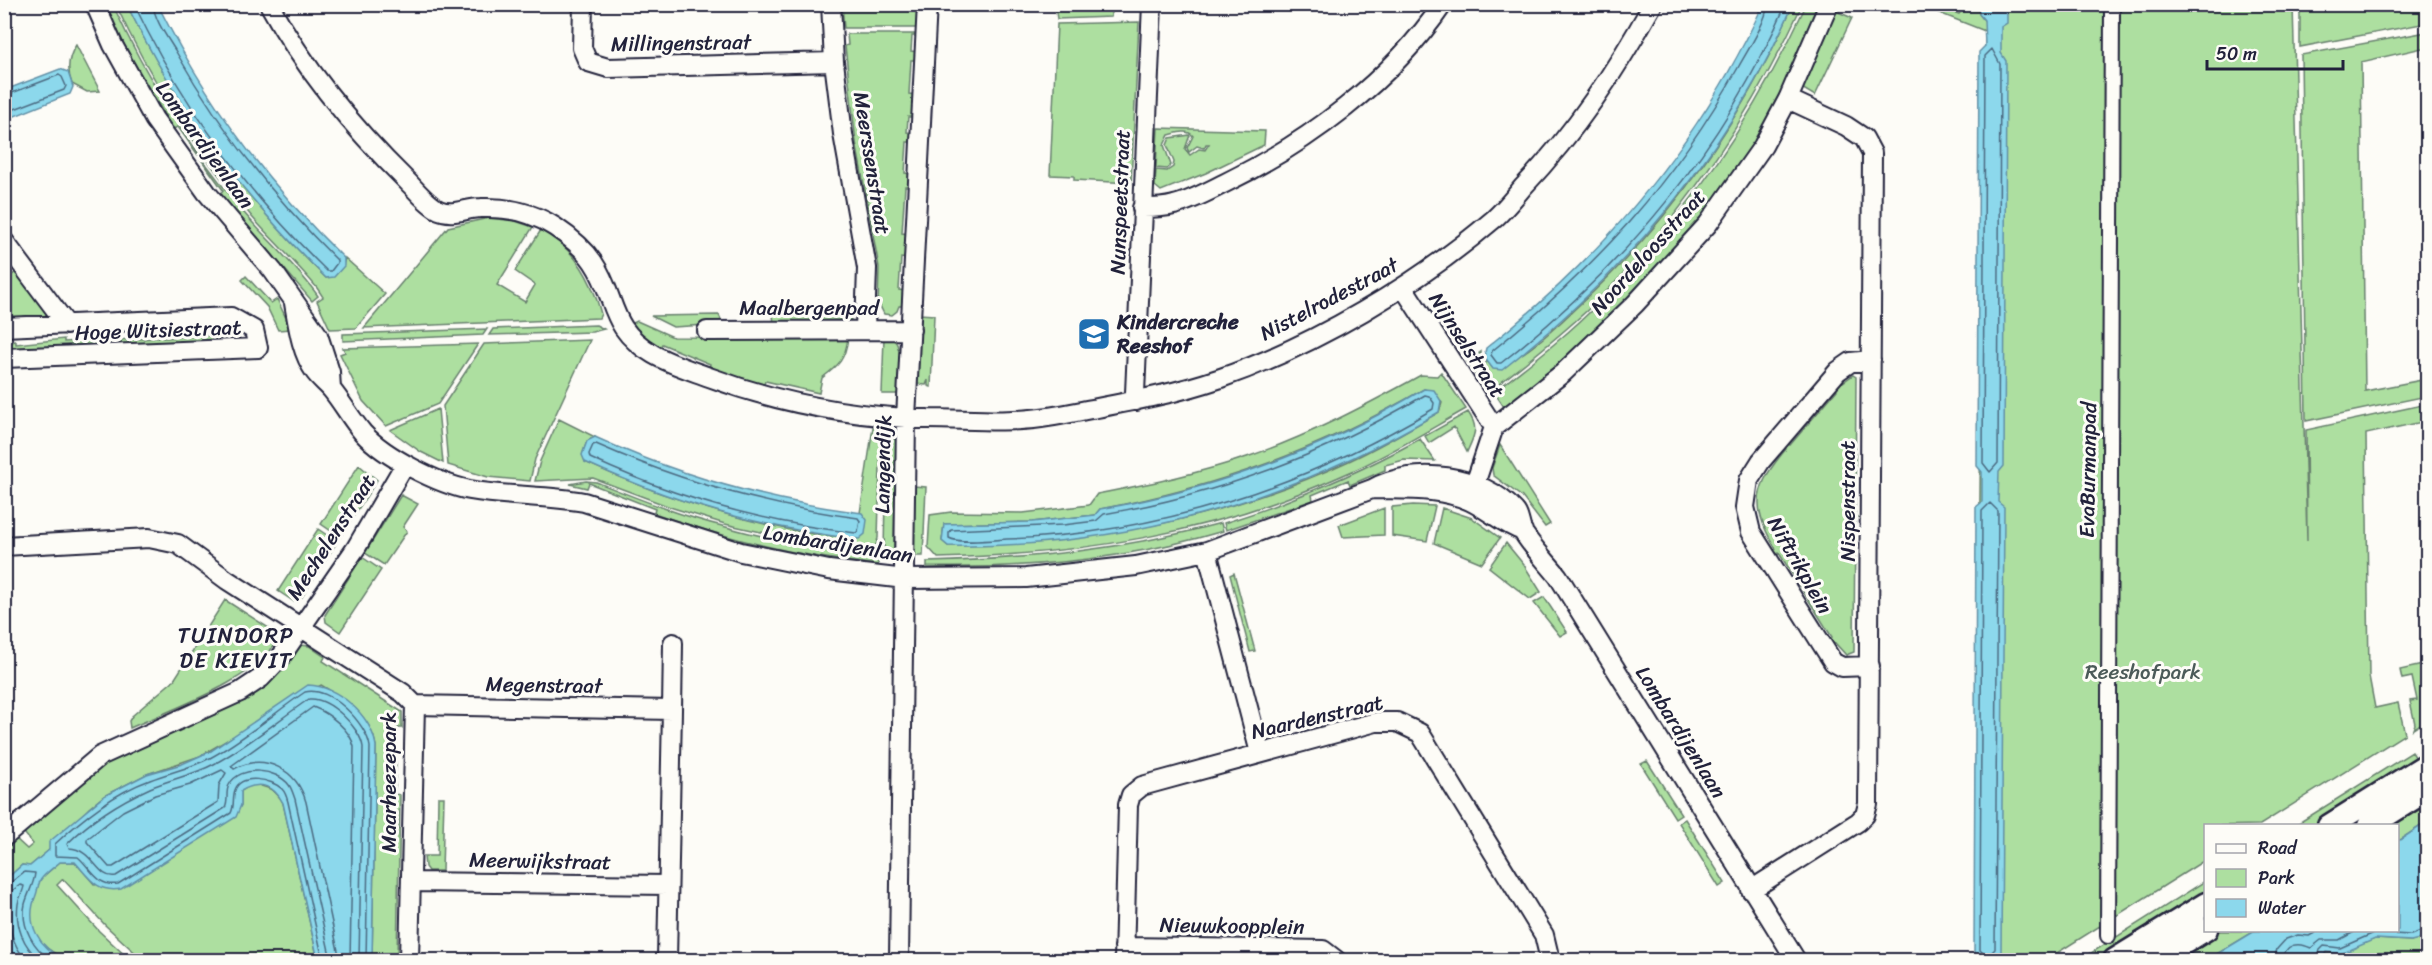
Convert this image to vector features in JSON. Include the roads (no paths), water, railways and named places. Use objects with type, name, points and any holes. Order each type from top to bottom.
[{"type":"street","name":"Lombardijenlaan","points":[[94,4],[113,45],[154,119],[207,193],[273,271],[294,303],[300,336],[315,372],[331,389],[363,432],[405,464],[439,481],[468,490],[515,496],[557,497],[584,502],[741,552],[829,570],[905,579],[1026,578],[1136,566],[1207,551],[1398,478],[1422,475],[1472,493],[1499,496],[1517,513],[1523,531],[1558,576],[1796,960]]},
{"type":"street","name":"Nistelrodestraat","points":[[269,4],[311,70],[370,145],[425,199],[439,210],[455,213],[480,208],[515,210],[544,220],[574,239],[593,262],[604,282],[618,323],[624,331],[652,354],[731,386],[790,402],[852,414],[906,418],[1039,419],[1136,401],[1218,379],[1331,328],[1403,287],[1496,217],[1554,155],[1618,66],[1653,4]]},
{"type":"street","name":"Millingenstraat","points":[[583,4],[582,48],[588,63],[608,68],[834,62]]},
{"type":"street","name":"Meerssenstraat","points":[[831,4],[834,62],[843,134],[867,268],[865,328]]},
{"type":"street","name":"Langendijk","points":[[899,960],[906,418],[927,4]]},
{"type":"street","name":"Nunspeetstraat","points":[[1136,401],[1152,4]]},
{"type":"street","points":[[1142,208],[1174,205],[1208,192],[1247,173],[1302,141],[1359,95],[1403,54],[1443,4]]},
{"type":"street","name":"Noordeloosstraat","points":[[1494,427],[1563,373],[1635,304],[1708,224],[1763,146],[1788,99],[1830,4]]},
{"type":"street","name":"EvaBurmanpad","points":[[2108,936],[2112,4]]},
{"type":"street","name":"Nispenstraat","points":[[1751,890],[1858,822],[1865,815],[1868,804],[1872,153],[1864,138],[1846,126],[1788,99]]},
{"type":"street","points":[[4,242],[67,325]]},
{"type":"street","name":"Nijnselstraat","points":[[1403,287],[1494,427]]},
{"type":"street","name":"Hoge Witsiestraat","points":[[4,327],[231,317],[254,330],[258,348],[4,358]]},
{"type":"street","name":"Maalbergenpad","points":[[707,331],[865,328],[911,330]]},
{"type":"street","name":"Niftrikplein","points":[[1870,666],[1842,667],[1833,662],[1751,532],[1745,507],[1749,480],[1761,460],[1838,371],[1851,362],[1871,360]]},
{"type":"street","points":[[1472,493],[1494,427]]},
{"type":"street","name":"Mechelenstraat","points":[[4,837],[100,756],[240,692],[261,678],[280,658],[356,548],[405,464]]},
{"type":"street","name":"Maarheezepark","points":[[4,546],[149,538],[178,544],[227,580],[403,693],[415,705],[409,960]]},
{"type":"street","points":[[1207,551],[1260,753]]},
{"type":"street","points":[[667,960],[673,644]]},
{"type":"street","name":"Megenstraat","points":[[415,705],[672,710]]},
{"type":"street","name":"Naardenstraat","points":[[1124,954],[1128,805],[1131,795],[1142,786],[1260,753],[1376,722],[1397,722],[1420,733],[1544,935],[1550,960]]},
{"type":"street","points":[[2332,824],[2427,764]]},
{"type":"street","points":[[2371,824],[2427,789]]},
{"type":"street","name":"Meerwijkstraat","points":[[411,882],[668,885]]},
{"type":"street","points":[[2115,960],[2204,905]]},
{"type":"street","points":[[2156,960],[2204,930]]},
{"type":"street","name":"Nieuwkoopplein","points":[[1124,954],[1323,950],[1336,960]]},
{"type":"water","points":[[127,5],[158,5],[196,74],[240,139],[289,201],[344,258],[344,266],[334,277],[326,278],[296,248],[240,184],[190,116]]},
{"type":"water","points":[[1763,5],[1793,5],[1767,59],[1738,110],[1706,159],[1632,250],[1591,292],[1502,370],[1493,369],[1484,357],[1486,348],[1529,312],[1609,235],[1679,149],[1710,103],[1738,55]]},
{"type":"water","points":[[1979,5],[2007,5],[2007,23],[2001,27],[2001,53],[2006,61],[2004,466],[1999,472],[1998,502],[2004,507],[2001,954],[1987,960],[1974,954],[1976,507],[1982,502],[1982,472],[1977,466],[1979,52],[1985,46],[1984,20],[1979,14]]},
{"type":"water","points":[[60,69],[68,72],[73,87],[70,94],[5,120],[5,90]]},
{"type":"water","points":[[1424,389],[1434,390],[1441,401],[1439,412],[1323,471],[1264,494],[1202,514],[1077,539],[1013,545],[948,546],[942,541],[944,524],[1032,522],[1095,515],[1100,509],[1143,501],[1227,478],[1268,464],[1348,430]]},
{"type":"water","points":[[595,437],[660,464],[726,485],[793,502],[862,513],[867,520],[865,534],[859,539],[753,521],[651,490],[585,462],[582,455],[587,441]]},
{"type":"water","points":[[308,685],[331,691],[351,704],[367,724],[376,746],[372,960],[318,960],[283,803],[270,788],[259,785],[241,791],[241,805],[236,817],[121,889],[100,887],[75,862],[60,862],[41,880],[32,916],[33,925],[41,941],[65,960],[5,960],[5,880],[22,865],[30,866],[49,850],[49,842],[104,796],[147,774],[182,764],[211,751]]},
{"type":"water","points":[[2427,822],[2427,931],[2419,939],[2411,941],[2375,939],[2341,954],[2326,952],[2322,959],[2302,960],[2299,957],[2289,960],[2207,960],[2253,932],[2399,932],[2399,840]]},
{"type":"place","name":"Kindercreche Reeshof","points":[[1094,334]]},
{"type":"district","name":"TUINDORP DE KIEVIT","points":[[236,648]]},
{"type":"park label","name":"Reeshofpark","points":[[2143,672]]}]
